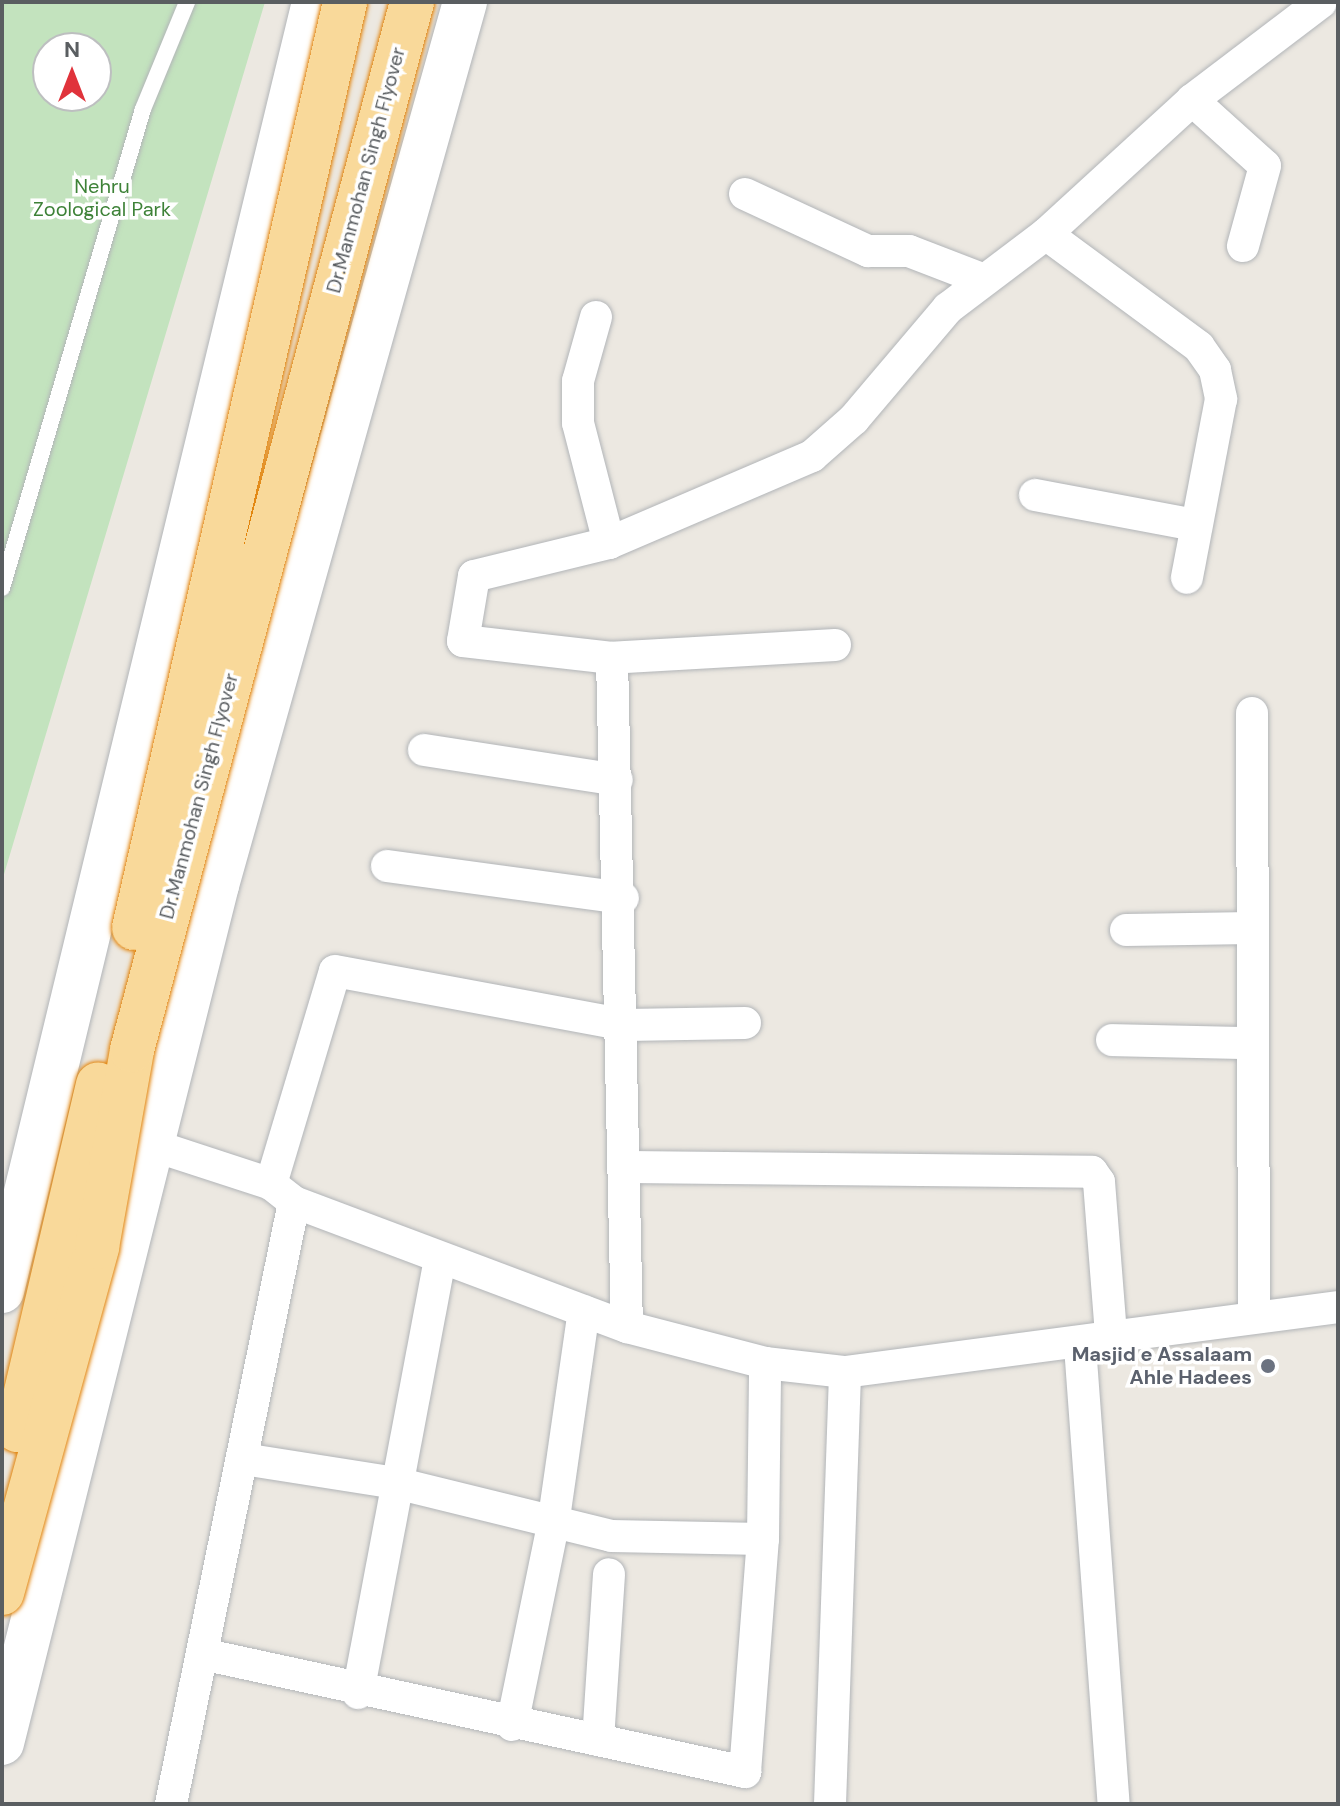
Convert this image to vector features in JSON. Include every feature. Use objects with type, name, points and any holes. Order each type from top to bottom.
[{"type":"highway","name":"Dr.Manmohan Singh Flyover","points":[[2,1491],[345,2]]},
{"type":"highway","name":"Dr.Manmohan Singh Flyover","points":[[2,1593],[97,1247],[132,1050],[412,2]]},
{"type":"main road","points":[[2,1291],[314,2]]},
{"type":"main road","points":[[2,1743],[155,1146],[217,885],[465,2]]},
{"type":"main road","points":[[104,873],[217,885]]},
{"type":"street","points":[[835,645],[612,658],[463,641],[474,576],[609,543],[812,456],[854,419],[948,308],[1046,234],[1192,100],[1321,2]]},
{"type":"street","points":[[1192,100],[1265,166],[1243,246]]},
{"type":"street","points":[[745,194],[868,251],[909,251],[984,280]]},
{"type":"street","points":[[1046,234],[1199,347],[1215,370],[1221,399],[1187,578]]},
{"type":"street","points":[[596,317],[578,381],[578,423],[609,543]]},
{"type":"street","points":[[1035,495],[1195,525]]},
{"type":"street","points":[[612,658],[626,1025],[627,1327]]},
{"type":"street","points":[[1252,713],[1252,928],[1248,1043],[1254,1314]]},
{"type":"street","points":[[424,750],[617,780]]},
{"type":"street","points":[[387,866],[623,898]]},
{"type":"street","points":[[1126,930],[1252,928]]},
{"type":"street","points":[[171,1804],[243,1459],[282,1193],[335,971],[626,1025],[745,1023]]},
{"type":"street","points":[[1112,1040],[1248,1043]]},
{"type":"street","points":[[155,1146],[282,1193],[440,1260],[627,1327],[765,1363],[845,1372],[1080,1346],[1111,1334],[1254,1314],[1338,1307]]},
{"type":"street","points":[[628,1167],[1092,1172],[1099,1182],[1111,1334]]},
{"type":"street","points":[[358,1693],[440,1260]]},
{"type":"street","points":[[512,1725],[553,1525],[584,1311]]},
{"type":"street","points":[[1080,1346],[1114,1804]]},
{"type":"street","points":[[202,1654],[358,1693],[745,1772],[763,1539],[765,1363]]},
{"type":"street","points":[[830,1804],[845,1372]]},
{"type":"street","points":[[243,1459],[396,1483],[553,1525],[611,1536],[763,1539]]},
{"type":"street","points":[[598,1740],[609,1574]]},
{"type":"lane","points":[[2,588],[143,109],[187,2]]},
{"type":"green space","name":"Nehru Zoological Park","points":[[2,2],[265,2],[2,881]]},
{"type":"place","name":"Masjid e Assalaam Ahle Hadees","points":[[1268,1366]]}]
